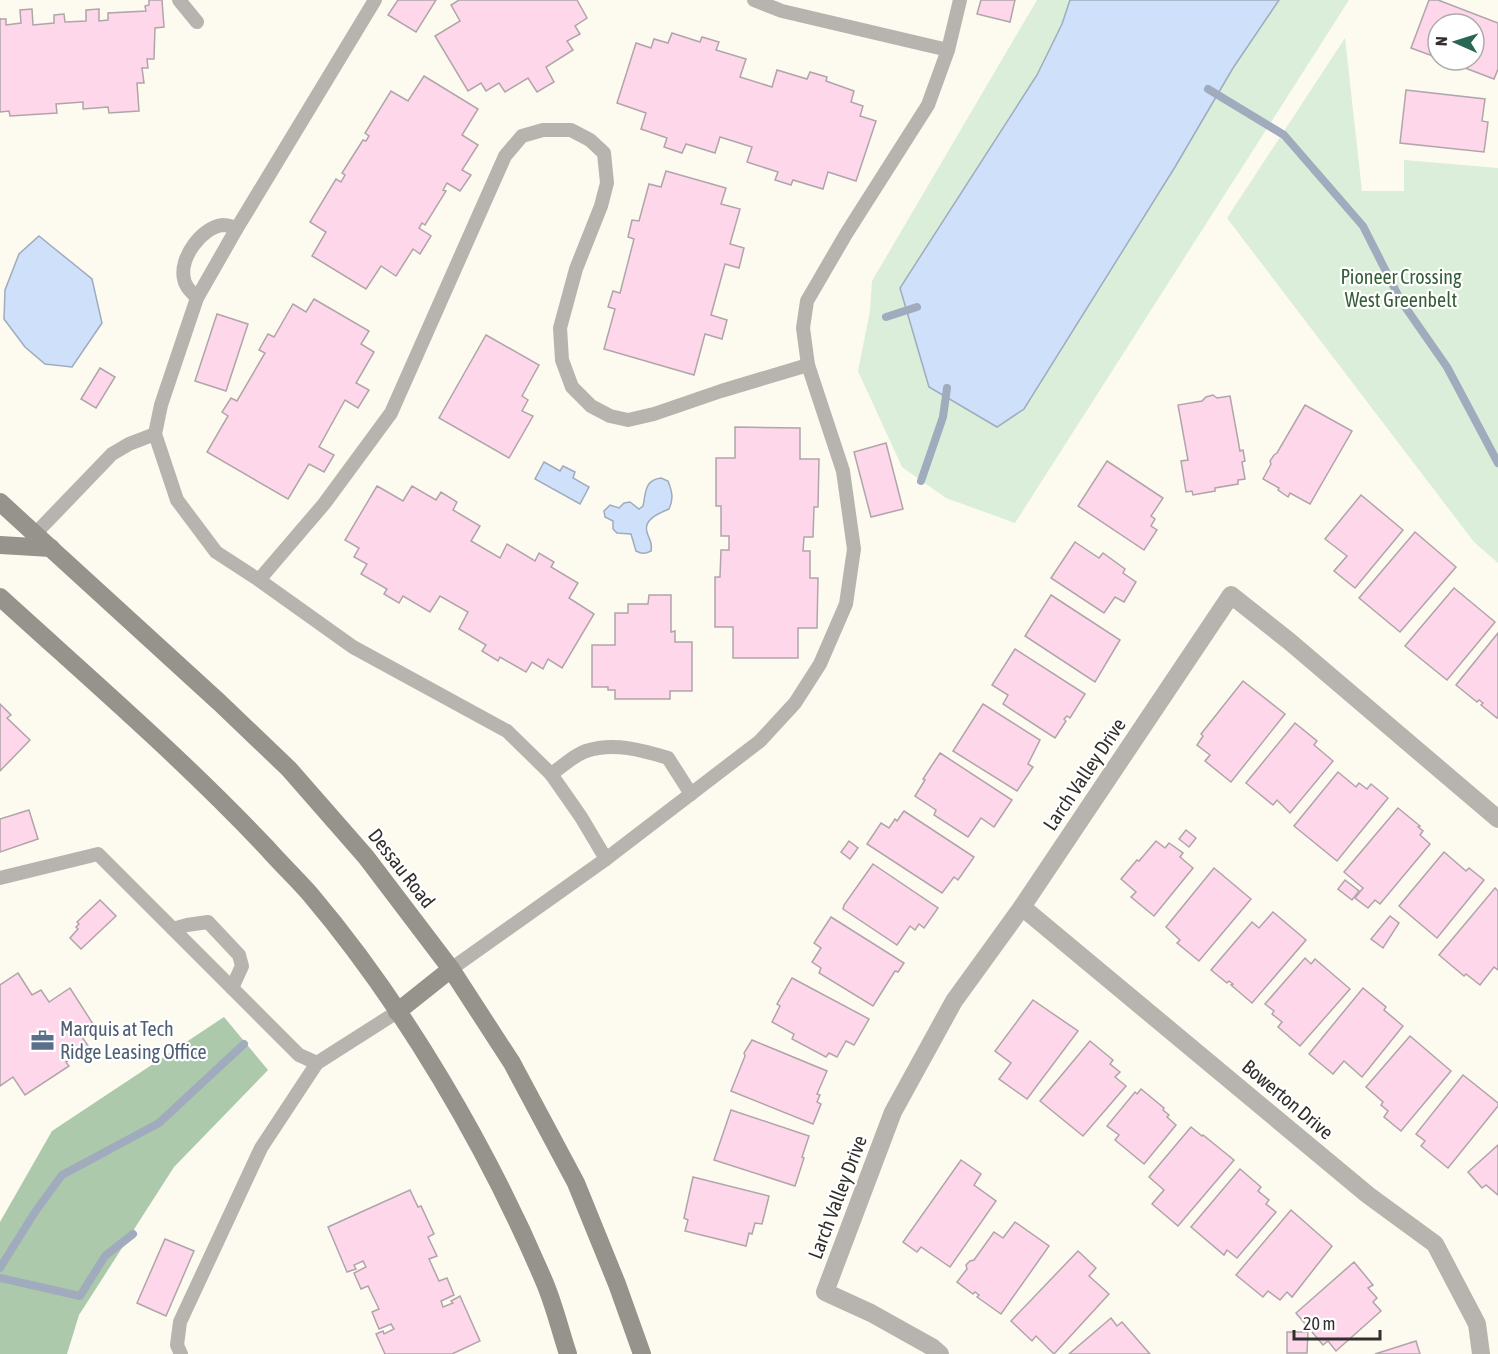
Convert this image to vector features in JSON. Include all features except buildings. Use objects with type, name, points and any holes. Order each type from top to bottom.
[{"type":"main road","name":"Dessau Road","points":[[0,502],[289,769],[366,857],[451,969],[512,1063],[576,1184],[617,1284],[642,1354]]},
{"type":"main road","points":[[0,545],[51,548]]},
{"type":"main road","points":[[0,597],[223,801],[309,894],[398,1012],[454,1104],[504,1195],[545,1283],[568,1354]]},
{"type":"main road","points":[[398,1012],[451,969]]},
{"type":"street","name":"Larch Valley Drive","points":[[940,1354],[932,1347],[871,1313],[825,1292],[893,1112],[954,1001],[1022,907],[1231,595],[1298,648],[1498,819]]},
{"type":"street","name":"Bowerton Drive","points":[[1022,907],[1368,1195],[1435,1244],[1477,1324],[1481,1354]]},
{"type":"lane","points":[[179,0],[197,22]]},
{"type":"lane","points":[[375,0],[197,298],[161,405],[155,434],[177,500],[216,552],[353,647],[507,731],[551,774],[581,817],[606,859]]},
{"type":"lane","points":[[754,0],[782,11],[948,50]]},
{"type":"lane","points":[[451,969],[606,859],[760,741],[795,703],[820,664],[846,604],[855,549],[843,471],[808,365],[803,328],[807,301],[846,234],[928,105],[948,50],[960,0]]},
{"type":"lane","points":[[259,580],[324,504],[391,413],[505,156],[522,136],[543,130],[571,130],[590,140],[604,153],[607,183],[605,191],[576,269],[560,328],[562,360],[572,387],[591,406],[610,416],[628,420],[654,414],[808,365]]},
{"type":"lane","points":[[197,298],[183,277],[185,265],[198,237],[222,225],[237,228]]},
{"type":"lane","points":[[34,534],[112,454],[129,444],[155,434]]},
{"type":"lane","points":[[551,774],[585,751],[602,748],[636,748],[668,758],[691,794]]},
{"type":"lane","points":[[0,878],[98,854],[299,1055],[317,1063]]},
{"type":"lane","points":[[173,929],[208,922],[239,955],[242,966],[232,988]]},
{"type":"lane","points":[[181,1354],[177,1345],[180,1322],[261,1148],[317,1063],[398,1012]]},
{"type":"green space","points":[[1037,0],[1349,0],[1015,523],[946,498],[902,467],[858,371],[870,311],[872,281]]},
{"type":"green space","name":"Pioneer Crossing West Greenbelt","points":[[1345,38],[1362,191],[1404,191],[1404,160],[1498,168],[1498,563],[1474,542],[1227,218]]},
{"type":"green space","points":[[224,1017],[268,1070],[174,1167],[79,1315],[67,1354],[0,1354],[0,1222],[52,1131]]},
{"type":"water","points":[[1070,0],[1279,0],[1233,68],[1175,167],[1024,409],[997,427],[929,387],[900,288],[1037,75],[1062,24]]},
{"type":"water","points":[[39,236],[92,279],[102,323],[72,367],[45,364],[25,347],[4,319],[5,290],[19,254]]},
{"type":"water","points":[[544,462],[560,471],[563,466],[575,472],[573,478],[589,487],[580,504],[535,479]]},
{"type":"water","points":[[661,478],[668,481],[672,502],[669,509],[653,517],[647,523],[651,551],[640,553],[636,551],[631,534],[617,533],[613,529],[613,521],[605,517],[604,511],[610,505],[619,508],[624,503],[630,502],[639,509],[643,506],[651,481]]},
{"type":"waterway","points":[[1208,89],[1284,135],[1363,226],[1401,301],[1447,367],[1498,463]]},
{"type":"waterway","points":[[886,317],[917,307]]},
{"type":"waterway","points":[[921,481],[943,417],[947,388]]},
{"type":"waterway","points":[[0,1268],[35,1212],[62,1175],[159,1123],[244,1044]]},
{"type":"waterway","points":[[0,1278],[80,1296],[105,1256],[133,1234]]},
{"type":"place","name":"Marquis at Tech Ridge Leasing Office","points":[[42,1040]]}]
